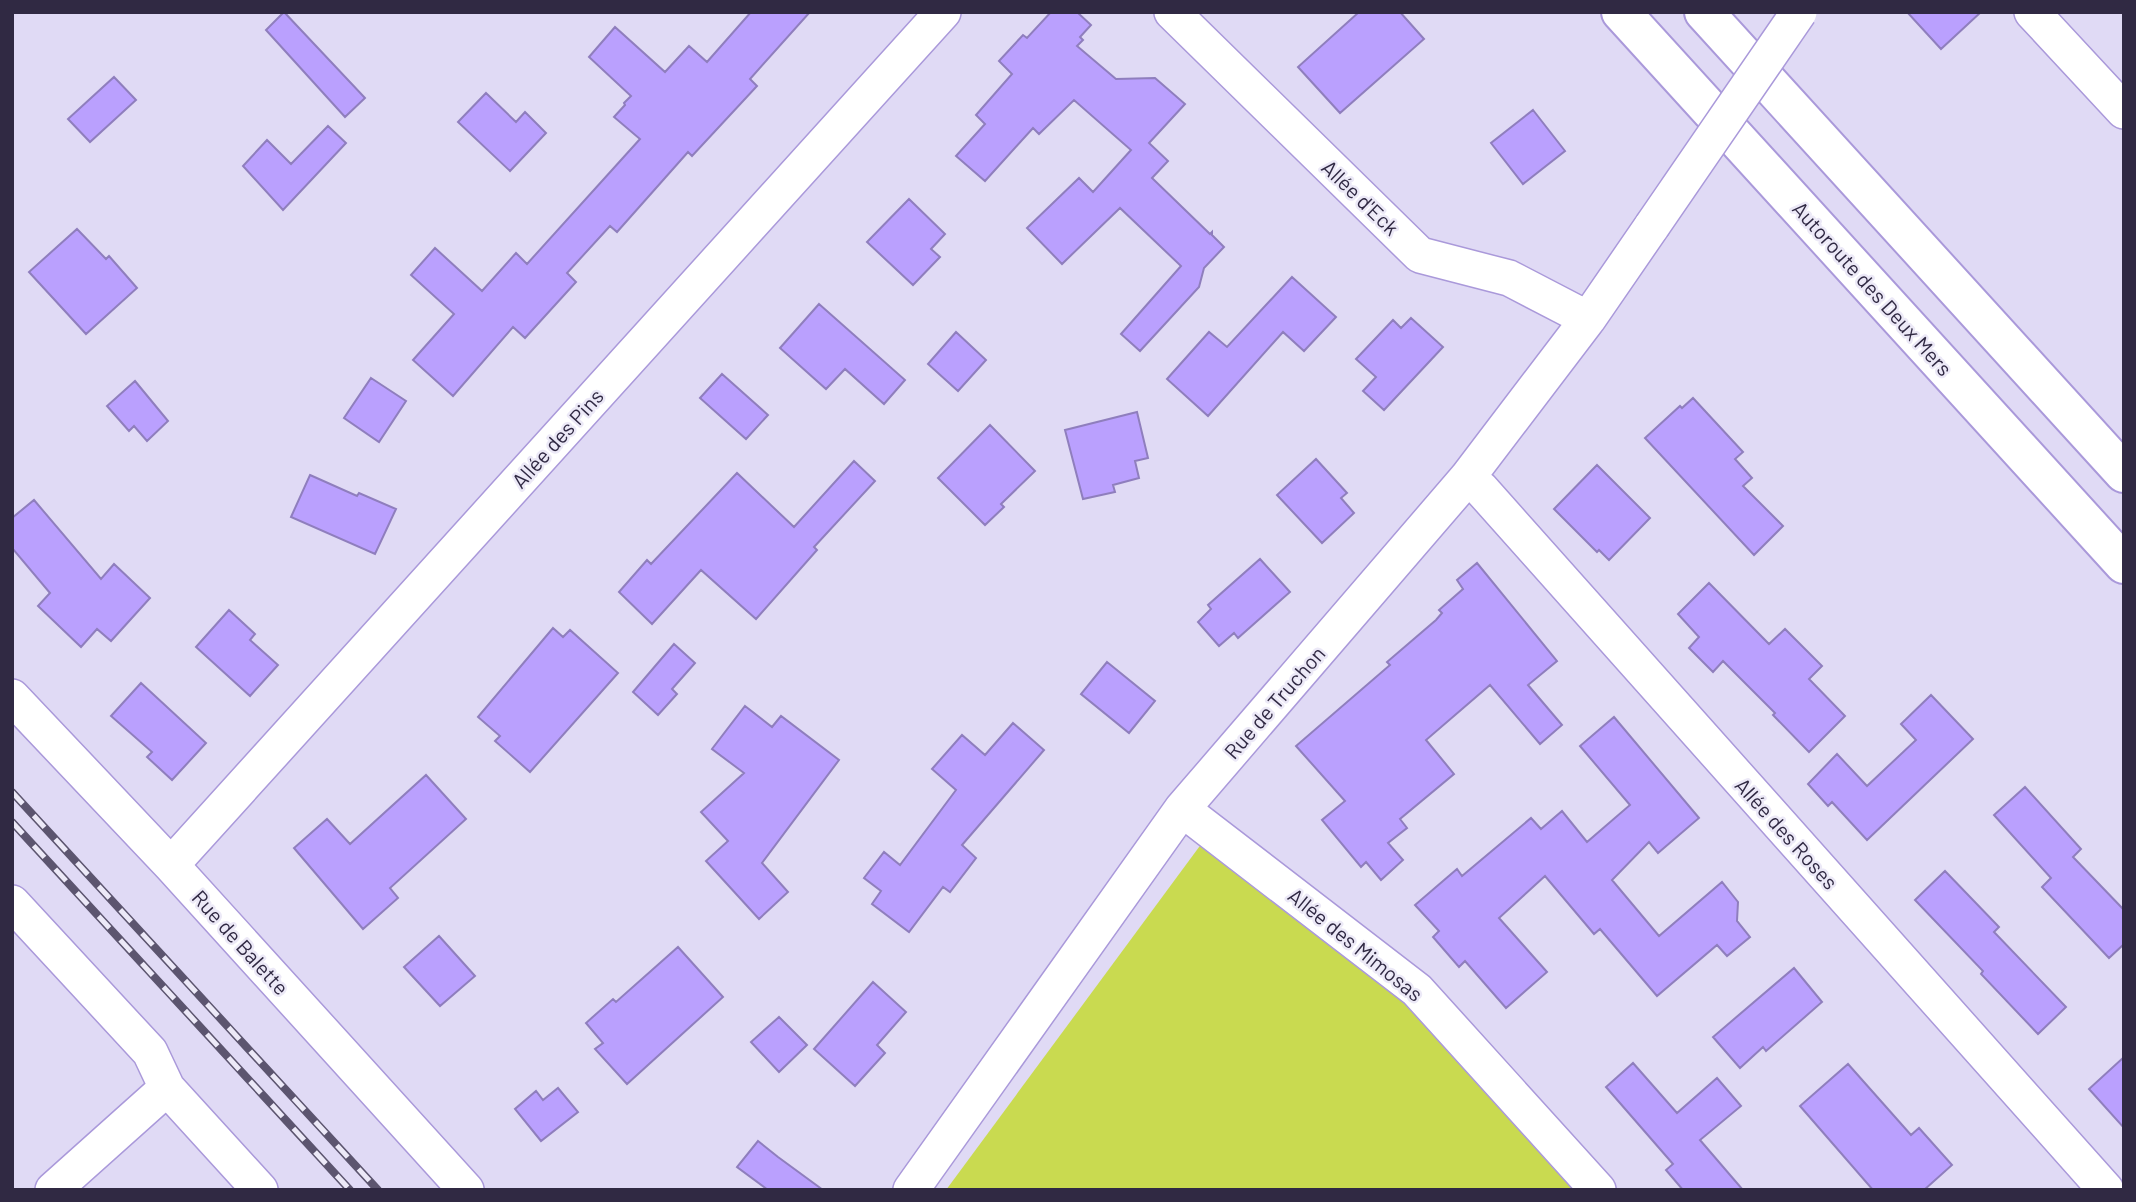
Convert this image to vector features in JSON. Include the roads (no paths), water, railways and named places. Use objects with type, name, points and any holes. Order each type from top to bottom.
[{"type":"highway","name":"Autoroute des Deux Mers","points":[[1621,12],[2124,564]]},
{"type":"highway","points":[[1704,12],[2124,474]]},
{"type":"street","name":"Allée des Pins","points":[[171,864],[943,12]]},
{"type":"street","name":"Allée d'Eck","points":[[1172,12],[1420,255],[1509,278],[1588,319]]},
{"type":"street","name":"Rue de Truchon","points":[[911,1190],[1182,809],[1467,478],[1588,319],[1799,12]]},
{"type":"street","points":[[2032,12],[2124,111]]},
{"type":"street","name":"Allée des Roses","points":[[1467,478],[1481,489],[1518,530],[2106,1190]]},
{"type":"street","name":"Rue de Balette","points":[[12,697],[171,864],[466,1190]]},
{"type":"street","name":"Allée des Mimosas","points":[[1182,809],[1417,990],[1598,1190]]},
{"type":"street","points":[[12,903],[150,1052],[167,1088],[260,1190]]},
{"type":"street","points":[[53,1190],[167,1088]]},
{"type":"railway","points":[[12,792],[378,1190]]},
{"type":"railway","points":[[12,822],[350,1190]]}]
